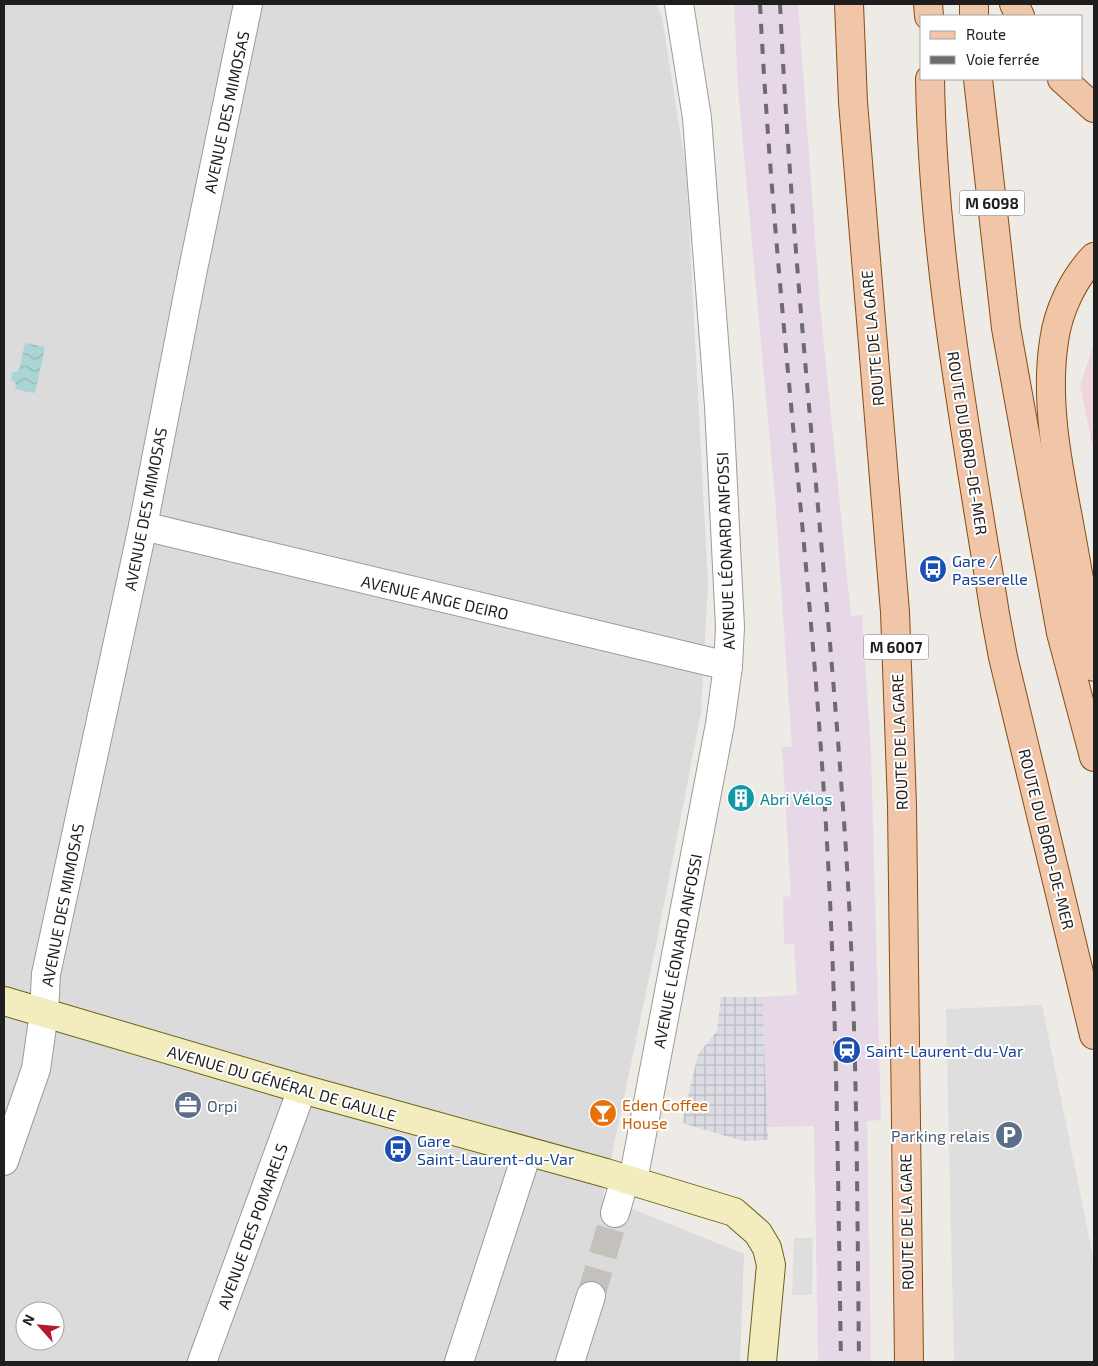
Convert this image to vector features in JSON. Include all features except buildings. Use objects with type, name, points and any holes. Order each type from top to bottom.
[{"type":"main road","name":"ROUTE DE LA GARE","points":[[849,4],[853,102],[895,612],[902,806],[909,1362]]},
{"type":"main road","name":"ROUTE DU BORD-DE-MER","points":[[930,80],[937,216],[950,334],[998,631],[1094,1035]]},
{"type":"main road","name":"M 6098","points":[[978,80],[1006,328],[1061,633],[1094,757]]},
{"type":"main road","points":[[1063,80],[1094,108]]},
{"type":"main road","points":[[1094,257],[1072,288],[1061,312],[1054,340],[1051,368],[1056,455],[1094,666]]},
{"type":"main road","name":"AVENUE DU GÉNÉRAL DE GAULLE","points":[[4,1001],[302,1089],[629,1180],[734,1212],[758,1233],[767,1248],[771,1265],[762,1362]]},
{"type":"street","name":"AVENUE DES MIMOSAS","points":[[4,1161],[36,1069],[44,1013],[46,974],[143,526],[192,274],[248,4]]},
{"type":"street","name":"AVENUE LÉONARD ANFOSSI","points":[[615,1213],[629,1180],[720,724],[728,666],[730,626],[719,406],[697,118],[679,4]]},
{"type":"street","name":"AVENUE ANGE DEIRO","points":[[143,526],[728,666]]},
{"type":"street","name":"AVENUE DES POMARELS","points":[[202,1362],[302,1089]]},
{"type":"street","points":[[459,1362],[527,1153]]},
{"type":"street","points":[[570,1362],[591,1296]]},
{"type":"shaded area","points":[[4,4],[656,4],[662,17],[686,169],[708,584],[701,713],[656,945],[603,1197],[744,1254],[740,1362],[4,1362]]},
{"type":"shaded area","points":[[734,4],[798,4],[820,305],[851,616],[862,615],[871,752],[881,1120],[867,1121],[871,1362],[818,1362],[814,1126],[767,1127],[762,997],[797,995],[794,944],[784,944],[783,897],[791,896],[782,747],[792,747],[775,497],[738,89]]},
{"type":"shaded area","points":[[1094,342],[1094,452],[1080,386]]},
{"type":"shaded area","points":[[721,997],[762,997],[768,1140],[743,1141],[682,1123],[698,1054],[717,1031]]},
{"type":"shaded area","name":"Parking relais","points":[[1042,1005],[1094,1262],[1094,1362],[954,1362],[946,1009]]},
{"type":"shaded area","points":[[794,1238],[813,1238],[812,1295],[792,1295]]},
{"type":"water","points":[[25,343],[45,347],[35,393],[15,389],[16,384],[11,379],[12,373],[19,371]]},
{"type":"tunnel","points":[[591,1296],[615,1213]]},
{"type":"railway","points":[[760,4],[774,214],[812,633],[827,843],[835,1038],[841,1362]]},
{"type":"railway","points":[[780,4],[793,212],[829,628],[849,902],[856,1099],[859,1362]]},
{"type":"place","name":"Gare / Passerelle","points":[[933,569]]},
{"type":"place","name":"Abri Vélos","points":[[741,798]]},
{"type":"place","name":"Saint-Laurent-du-Var","points":[[847,1050]]},
{"type":"place","name":"Orpi","points":[[188,1105]]},
{"type":"place","name":"Eden Coffee House","points":[[603,1113]]},
{"type":"place","name":"Parking relais","points":[[1009,1135]]},
{"type":"place","name":"Gare Saint-Laurent-du-Var","points":[[398,1149]]}]
